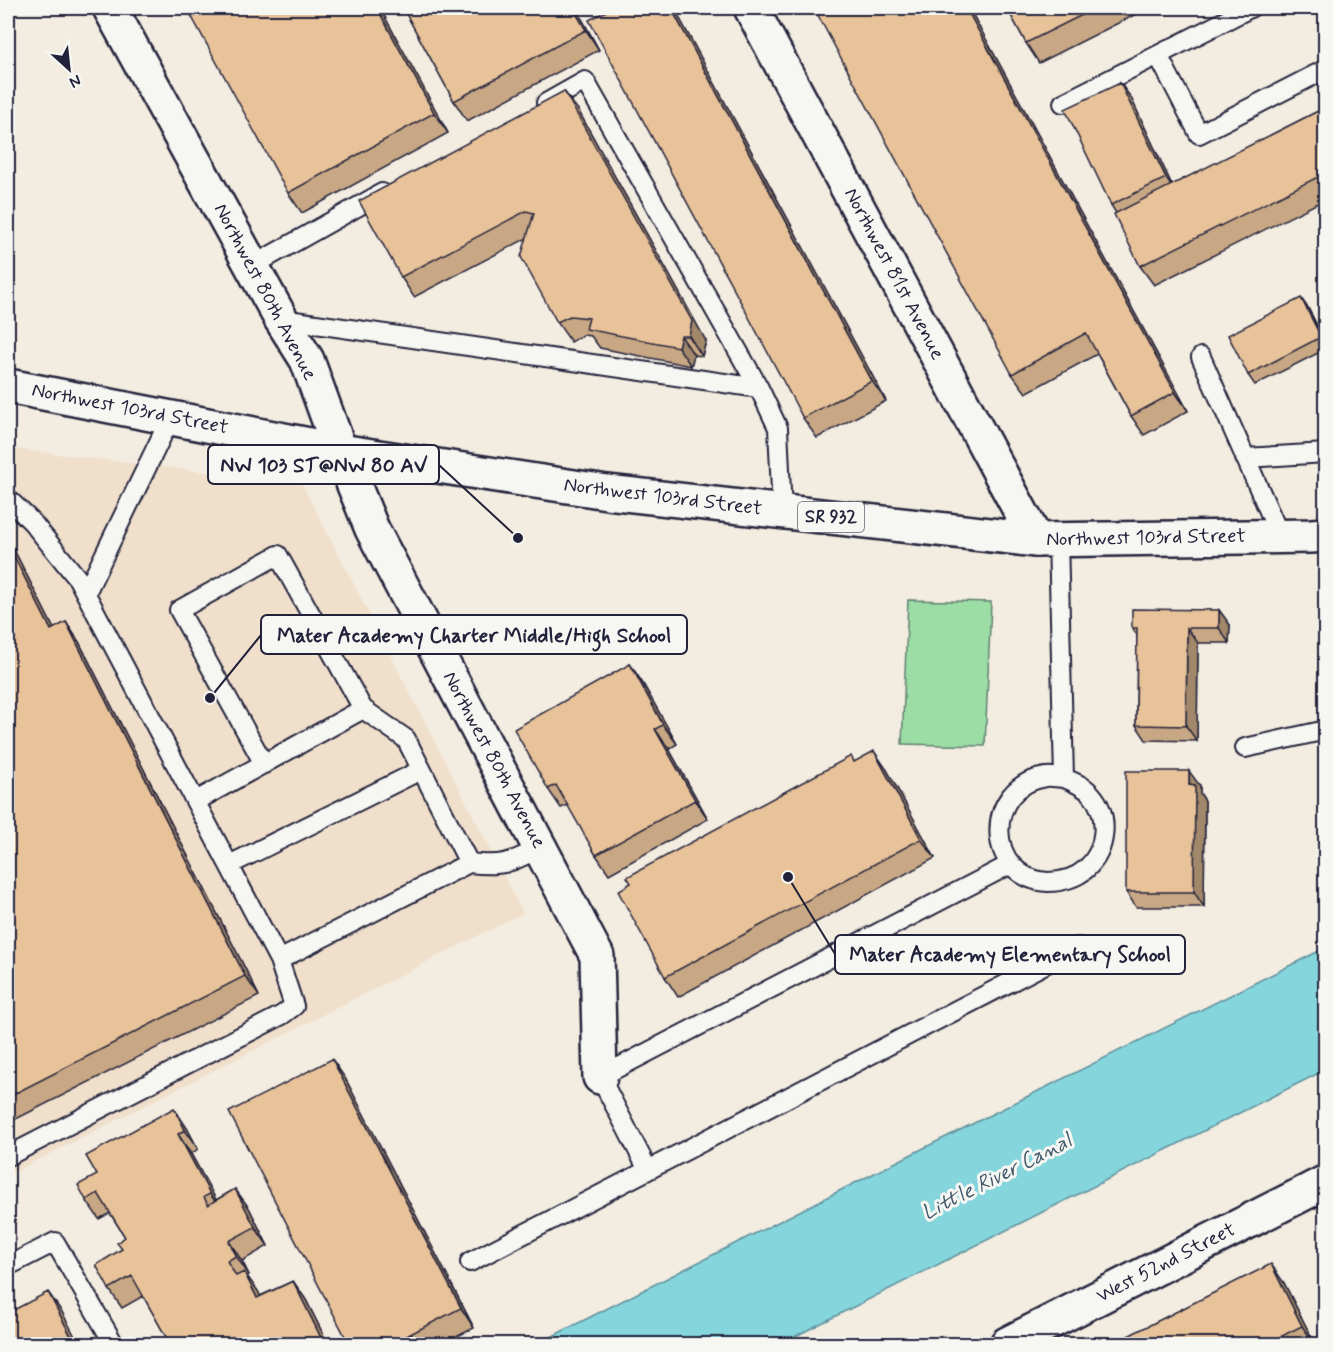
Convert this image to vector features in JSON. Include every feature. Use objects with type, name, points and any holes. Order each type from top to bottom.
[{"type":"street","name":"Northwest 80th Avenue","points":[[110,8],[281,319],[307,360],[372,530],[597,956],[600,1077]]},
{"type":"street","name":"Northwest 81st Avenue","points":[[751,8],[1047,540]]},
{"type":"street","name":"Northwest 103rd Street","points":[[8,386],[340,451],[607,492],[782,512],[1047,540],[1326,535]]},
{"type":"street","name":"West 52nd Street","points":[[1007,1344],[1326,1182]]},
{"type":"lane","points":[[1063,103],[1250,8]]},
{"type":"lane","points":[[1158,55],[1199,134],[1326,69]]},
{"type":"lane","points":[[533,110],[585,81],[759,388],[778,428],[782,512]]},
{"type":"lane","points":[[252,266],[397,185]]},
{"type":"lane","points":[[281,319],[759,388]]},
{"type":"lane","points":[[1201,357],[1280,536]]},
{"type":"lane","points":[[86,593],[171,417]]},
{"type":"lane","points":[[1245,458],[1326,453]]},
{"type":"lane","points":[[8,499],[32,522],[78,579],[86,593],[279,960],[294,1006],[282,1015],[8,1156]]},
{"type":"lane","points":[[1047,540],[1064,778]]},
{"type":"lane","points":[[264,764],[179,610],[278,555],[363,710],[406,739],[469,863]]},
{"type":"lane","points":[[196,801],[363,710]]},
{"type":"lane","points":[[1245,748],[1326,730]]},
{"type":"lane","points":[[229,865],[421,770]]},
{"type":"lane","points":[[1047,777],[1064,778],[1079,784],[1092,795],[1100,809],[1104,825],[1103,841],[1097,857],[1086,869],[1072,878],[1056,882],[1039,881],[1024,875],[1011,864],[1003,850],[999,834],[1000,818],[1006,802],[1017,789],[1031,781],[1047,777]]},
{"type":"lane","points":[[279,960],[469,863],[491,866],[511,862],[540,848]]},
{"type":"lane","points":[[648,1170],[600,1077],[1011,864]]},
{"type":"lane","points":[[470,1262],[1078,947]]},
{"type":"lane","points":[[8,1266],[55,1242],[114,1344]]},
{"type":"shaded area","points":[[8,448],[302,484],[523,913],[8,1175]]},
{"type":"green space","points":[[908,600],[991,602],[985,746],[902,744]]},
{"type":"water","name":"Little River Canal","points":[[1325,948],[1325,1070],[780,1344],[537,1344],[918,1151]]},
{"type":"building","points":[[187,8],[377,8],[434,113],[288,193]]},
{"type":"building","points":[[403,8],[573,8],[586,30],[454,101]]},
{"type":"building","points":[[612,8],[671,8],[872,381],[803,418],[589,20]]},
{"type":"building","points":[[814,8],[966,8],[1175,392],[1131,416],[1086,333],[1012,374]]},
{"type":"building","points":[[1007,8],[1096,8],[1026,43]]},
{"type":"building","points":[[1120,83],[1166,178],[1111,205],[1065,109]]},
{"type":"building","points":[[564,91],[692,321],[689,336],[681,336],[678,347],[586,329],[589,318],[570,316],[557,322],[521,257],[534,213],[526,211],[401,277],[359,201]]},
{"type":"building","points":[[1326,107],[1326,173],[1140,266],[1114,214]]},
{"type":"building","points":[[1301,298],[1321,337],[1248,375],[1228,335]]},
{"type":"building","points":[[8,545],[51,630],[66,622],[245,976],[8,1097]]},
{"type":"building","points":[[1132,609],[1219,610],[1219,628],[1187,628],[1186,726],[1136,725],[1137,628],[1132,628]]},
{"type":"building","points":[[630,664],[663,725],[655,729],[695,800],[596,855],[556,785],[548,789],[514,729]]},
{"type":"building","points":[[874,751],[921,839],[665,977],[618,891],[631,883],[627,877],[851,756],[854,762]]},
{"type":"building","points":[[1126,771],[1189,771],[1189,785],[1195,786],[1194,892],[1126,892]]},
{"type":"building","points":[[332,1059],[461,1308],[391,1344],[349,1344],[229,1112]]},
{"type":"building","points":[[174,1108],[185,1130],[178,1134],[210,1194],[204,1197],[208,1205],[235,1189],[255,1227],[229,1241],[236,1256],[227,1261],[236,1276],[244,1272],[257,1298],[293,1281],[324,1344],[170,1344],[132,1276],[109,1289],[96,1265],[122,1249],[117,1243],[125,1237],[98,1193],[86,1200],[78,1185],[97,1175],[86,1156]]},
{"type":"building","points":[[1271,1264],[1302,1326],[1266,1344],[1112,1344]]},
{"type":"building","points":[[48,1292],[75,1344],[8,1344],[8,1313]]},
{"type":"place","name":"NW 103 ST@NW 80 AV","points":[[518,538]]},
{"type":"place","name":"Mater Academy Charter Middle/High School","points":[[210,698]]},
{"type":"place","name":"Mater Academy Elementary School","points":[[788,877]]}]
